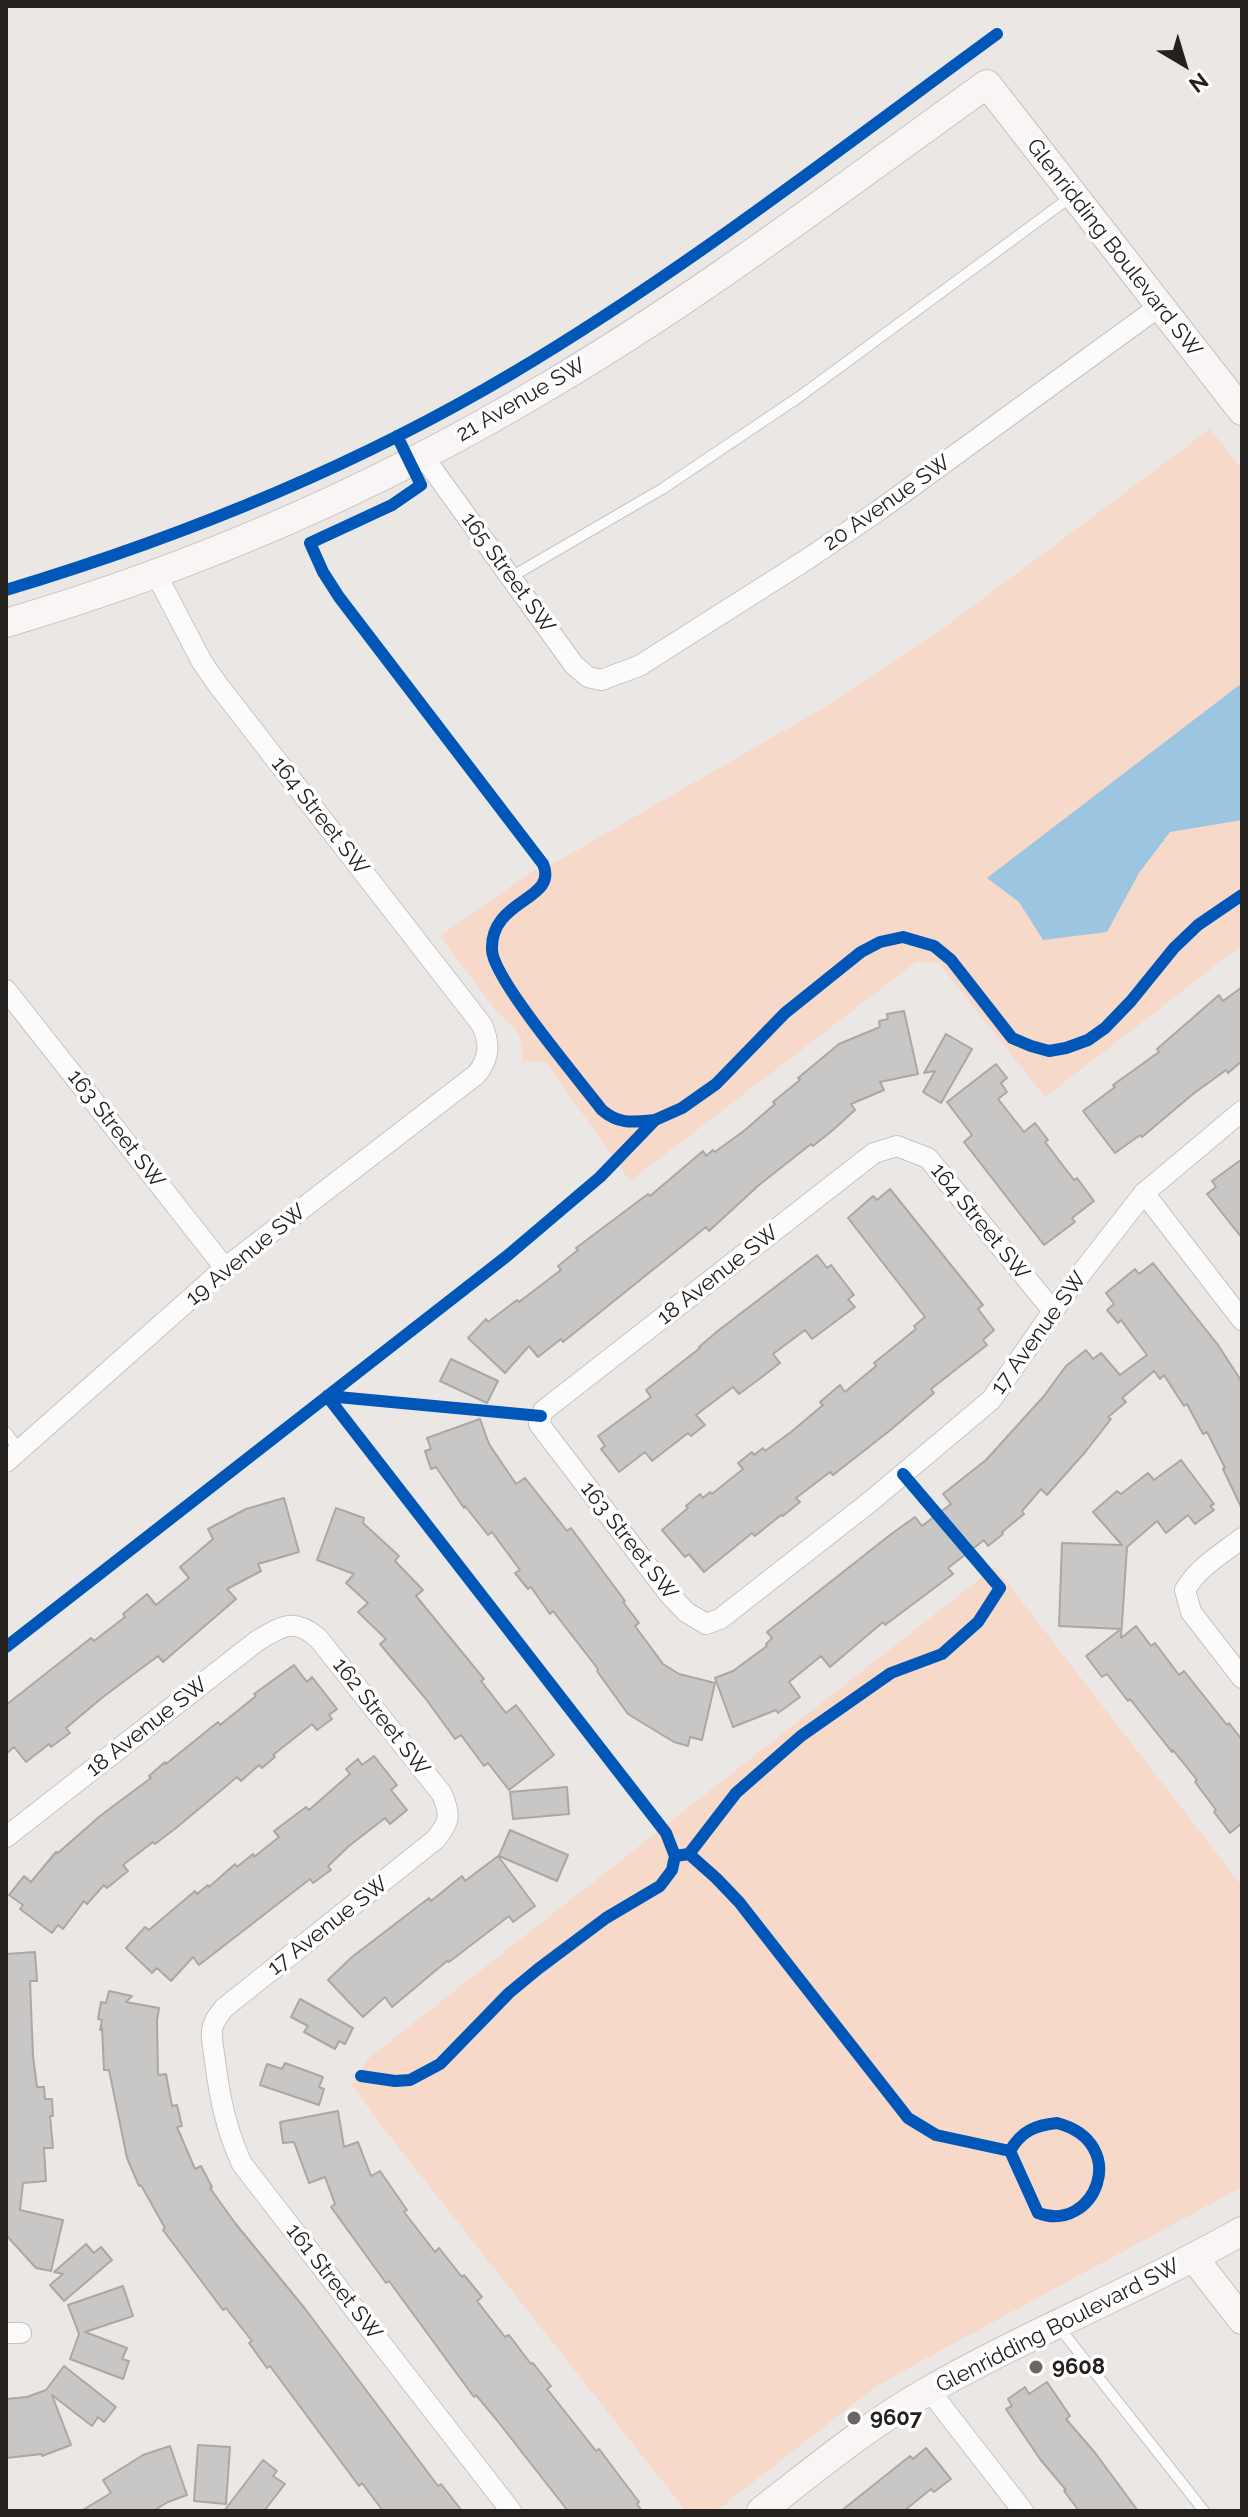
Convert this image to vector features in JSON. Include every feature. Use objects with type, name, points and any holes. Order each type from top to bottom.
[{"type":"street","name":"Glenridding Boulevard SW","points":[[987,84],[1242,411]]},
{"type":"street","name":"21 Avenue SW","points":[[6,623],[156,574],[349,494],[423,456],[550,386],[623,339],[987,84]]},
{"type":"street","name":"20 Avenue SW","points":[[601,680],[639,666],[806,560],[891,502],[1160,306]]},
{"type":"street","name":"165 Street SW","points":[[423,456],[574,665],[588,677],[601,680]]},
{"type":"street","name":"164 Street SW","points":[[156,574],[202,662],[482,1025],[488,1039],[489,1053]]},
{"type":"street","name":"163 Street SW","points":[[6,990],[225,1268]]},
{"type":"street","name":"19 Avenue SW","points":[[13,1456],[225,1268],[477,1074],[489,1053]]},
{"type":"street","name":"17 Avenue SW","points":[[706,1624],[720,1619],[858,1511],[991,1400],[1053,1311],[1144,1193],[1242,1111]]},
{"type":"street","name":"164 Street SW","points":[[897,1146],[928,1158],[1053,1311]]},
{"type":"street","name":"18 Avenue SW","points":[[543,1411],[874,1153],[897,1146]]},
{"type":"street","points":[[1144,1193],[1242,1320]]},
{"type":"street","name":"163 Street SW","points":[[543,1411],[539,1424],[548,1436],[669,1594],[686,1612],[706,1624]]},
{"type":"street","points":[[1242,1538],[1201,1569],[1185,1590],[1191,1612],[1242,1678]]},
{"type":"street","name":"18 Avenue SW","points":[[6,1837],[257,1641],[293,1624]]},
{"type":"street","name":"162 Street SW","points":[[293,1624],[306,1628],[318,1638],[442,1794],[449,1812],[447,1825]]},
{"type":"street","name":"17 Avenue SW","points":[[212,2029],[224,2008],[420,1853],[447,1825]]},
{"type":"street","name":"161 Street SW","points":[[212,2029],[221,2103],[228,2133],[242,2164],[511,2511]]},
{"type":"street","name":"Glenridding Boulevard SW","points":[[761,2511],[859,2435],[929,2390],[1242,2231]]},
{"type":"street","points":[[1194,2258],[1242,2320]]},
{"type":"street","points":[[929,2390],[1023,2511]]},
{"type":"lane","points":[[511,577],[662,489],[799,397],[1073,195]]},
{"type":"lane","points":[[6,1432],[13,1456]]},
{"type":"lane","points":[[1057,2324],[1204,2511]]},
{"type":"shaded area","points":[[1210,429],[1242,469],[1242,945],[1045,1097],[939,963],[916,962],[630,1181],[546,1062],[523,1061],[520,1037],[515,1028],[494,1008],[440,936],[530,873],[560,860],[837,700],[941,630]]},
{"type":"shaded area","points":[[995,1567],[1242,1886],[1242,2187],[875,2387],[716,2511],[686,2511],[373,2115],[352,2084],[369,2058]]},
{"type":"water","points":[[1242,683],[1242,820],[1170,832],[1139,873],[1107,932],[1043,940],[1019,902],[987,878]]},
{"type":"building","points":[[1242,987],[1242,1061],[1193,1094],[1142,1137],[1140,1135],[1115,1153],[1083,1111],[1159,1052],[1157,1049],[1219,995],[1223,1001]]},
{"type":"building","points":[[904,1011],[918,1074],[880,1082],[884,1090],[851,1104],[855,1110],[833,1130],[759,1185],[709,1231],[706,1227],[563,1342],[561,1339],[538,1357],[529,1346],[505,1373],[468,1338],[486,1319],[488,1322],[517,1300],[519,1302],[561,1270],[558,1266],[578,1250],[576,1248],[648,1194],[650,1196],[703,1151],[706,1156],[713,1150],[715,1152],[745,1130],[800,1080],[798,1078],[839,1044],[880,1027],[879,1021],[888,1019],[887,1014]]},
{"type":"building","points":[[946,1034],[972,1049],[941,1103],[923,1092],[935,1071],[924,1073]]},
{"type":"building","points":[[996,1064],[1007,1078],[1001,1083],[1007,1092],[998,1099],[1024,1132],[1035,1123],[1048,1140],[1045,1142],[1094,1201],[1072,1218],[1075,1222],[1044,1245],[964,1142],[972,1135],[947,1102]]},
{"type":"building","points":[[1242,1159],[1242,1238],[1207,1194],[1216,1187],[1212,1181]]},
{"type":"building","points":[[890,1189],[983,1305],[978,1309],[994,1330],[983,1340],[987,1345],[931,1389],[934,1393],[888,1432],[833,1475],[830,1472],[796,1498],[800,1502],[783,1516],[755,1536],[752,1533],[704,1572],[689,1554],[685,1557],[662,1530],[700,1494],[703,1498],[710,1492],[712,1494],[743,1469],[738,1463],[752,1452],[754,1455],[763,1448],[765,1451],[791,1432],[823,1405],[820,1402],[840,1385],[845,1392],[876,1366],[874,1363],[916,1329],[914,1326],[925,1317],[848,1218],[873,1196],[877,1200]]},
{"type":"building","points":[[817,1255],[827,1268],[831,1265],[854,1295],[848,1299],[855,1307],[812,1339],[805,1330],[773,1354],[780,1363],[739,1394],[733,1387],[696,1415],[705,1425],[691,1436],[688,1433],[652,1461],[645,1452],[619,1472],[601,1449],[605,1446],[598,1436],[651,1397],[646,1390]]},
{"type":"building","points":[[1153,1263],[1218,1345],[1242,1382],[1242,1509],[1207,1432],[1203,1434],[1187,1404],[1184,1406],[1164,1375],[1160,1379],[1154,1371],[1122,1398],[1126,1402],[1108,1417],[1111,1419],[1086,1451],[1047,1495],[1041,1489],[1022,1511],[1024,1514],[1003,1534],[988,1546],[984,1540],[948,1568],[953,1574],[885,1625],[883,1622],[830,1667],[821,1656],[789,1682],[800,1697],[778,1713],[776,1710],[733,1727],[715,1678],[733,1671],[767,1646],[772,1638],[767,1632],[890,1535],[915,1517],[922,1526],[951,1504],[943,1494],[986,1460],[1044,1396],[1066,1366],[1086,1350],[1093,1359],[1101,1353],[1120,1375],[1147,1355],[1121,1320],[1118,1323],[1107,1310],[1114,1304],[1106,1293],[1135,1269],[1139,1274]]},
{"type":"building","points":[[451,1359],[498,1381],[487,1403],[440,1381]]},
{"type":"building","points":[[480,1419],[489,1444],[516,1484],[525,1478],[567,1531],[571,1528],[625,1601],[639,1623],[635,1626],[663,1664],[679,1674],[715,1683],[702,1740],[690,1737],[688,1746],[674,1742],[628,1714],[553,1611],[550,1614],[531,1587],[528,1589],[515,1573],[520,1570],[492,1532],[488,1535],[464,1508],[436,1467],[431,1469],[425,1451],[431,1449],[427,1438]]},
{"type":"building","points":[[1181,1460],[1214,1504],[1210,1506],[1214,1510],[1195,1524],[1188,1515],[1166,1533],[1157,1521],[1127,1547],[1121,1638],[1136,1626],[1151,1646],[1155,1643],[1179,1675],[1184,1671],[1242,1740],[1242,1823],[1230,1833],[1195,1782],[1197,1780],[1173,1750],[1107,1674],[1102,1677],[1086,1656],[1121,1629],[1059,1626],[1062,1543],[1122,1545],[1093,1512],[1117,1491],[1121,1494],[1148,1473],[1154,1480]]},
{"type":"building","points":[[284,1498],[299,1552],[258,1564],[261,1571],[227,1589],[236,1599],[163,1662],[158,1656],[103,1697],[66,1728],[70,1733],[51,1747],[49,1744],[26,1762],[14,1747],[6,1754],[6,1705],[91,1638],[94,1641],[125,1617],[123,1614],[147,1594],[156,1605],[189,1578],[180,1567],[213,1539],[208,1529],[246,1509]]},
{"type":"building","points":[[336,1508],[364,1518],[363,1523],[399,1556],[395,1561],[423,1590],[416,1596],[484,1679],[481,1681],[506,1713],[516,1705],[554,1755],[509,1790],[488,1763],[484,1766],[461,1735],[455,1739],[380,1644],[386,1639],[358,1612],[368,1603],[346,1583],[354,1574],[317,1560]]},
{"type":"building","points":[[294,1665],[307,1682],[312,1677],[337,1709],[329,1715],[332,1719],[317,1730],[312,1724],[273,1755],[275,1757],[262,1768],[259,1765],[241,1781],[237,1777],[176,1828],[123,1865],[128,1871],[107,1888],[104,1885],[87,1904],[84,1901],[63,1929],[58,1925],[52,1933],[20,1909],[23,1905],[9,1895],[24,1876],[31,1882],[56,1852],[151,1778],[149,1776],[165,1762],[218,1722],[220,1725],[256,1696],[254,1694]]},
{"type":"building","points":[[374,1756],[397,1785],[391,1790],[407,1810],[390,1824],[385,1818],[349,1846],[328,1866],[331,1870],[313,1883],[310,1879],[199,1965],[193,1957],[171,1981],[157,1968],[152,1973],[126,1948],[145,1927],[149,1930],[195,1891],[197,1894],[209,1887],[235,1864],[237,1867],[253,1854],[254,1857],[279,1837],[274,1831],[306,1807],[309,1810],[350,1774],[346,1769],[358,1759],[362,1765]]},
{"type":"building","points":[[567,1787],[569,1814],[513,1819],[510,1792]]},
{"type":"building","points":[[510,1830],[568,1855],[557,1881],[499,1856]]},
{"type":"building","points":[[498,1856],[535,1906],[513,1922],[509,1916],[447,1961],[392,2007],[385,1997],[363,2017],[328,1980],[352,1957],[429,1898],[431,1901],[462,1876],[465,1881]]},
{"type":"building","points":[[35,1952],[37,1981],[30,1981],[33,2056],[37,2087],[44,2087],[45,2099],[52,2099],[53,2148],[44,2148],[46,2181],[23,2183],[20,2210],[63,2220],[51,2271],[36,2268],[6,2235],[6,1954]]},
{"type":"building","points":[[109,1991],[132,1996],[126,2002],[159,2008],[158,2075],[166,2074],[172,2106],[177,2105],[182,2126],[177,2127],[195,2169],[201,2166],[210,2188],[235,2223],[306,2310],[438,2486],[441,2484],[462,2511],[383,2511],[362,2483],[359,2486],[270,2366],[267,2368],[249,2343],[252,2341],[226,2308],[223,2310],[163,2230],[165,2228],[139,2186],[127,2158],[109,2070],[104,2070],[102,2020],[98,2019],[101,2002],[106,2003]]},
{"type":"building","points":[[300,1999],[353,2028],[345,2044],[339,2041],[335,2049],[304,2032],[308,2026],[291,2017]]},
{"type":"building","points":[[285,2063],[323,2077],[319,2087],[324,2089],[319,2105],[260,2085],[267,2064],[282,2069]]},
{"type":"building","points":[[338,2111],[344,2147],[358,2142],[371,2176],[380,2171],[407,2210],[404,2212],[435,2252],[439,2248],[482,2297],[477,2301],[505,2337],[509,2335],[533,2363],[551,2386],[547,2389],[596,2451],[599,2449],[639,2502],[637,2504],[642,2511],[568,2511],[496,2419],[476,2395],[474,2397],[389,2281],[386,2283],[331,2207],[335,2204],[325,2177],[309,2183],[294,2142],[283,2143],[280,2122]]},
{"type":"building","points":[[86,2244],[94,2253],[101,2247],[112,2260],[64,2301],[50,2285],[63,2274],[54,2272]]},
{"type":"building","points":[[123,2286],[133,2316],[85,2332],[127,2348],[122,2359],[129,2361],[123,2379],[70,2359],[79,2334],[68,2305]]},
{"type":"building","points":[[64,2366],[116,2407],[104,2422],[98,2417],[92,2426],[52,2395],[71,2445],[42,2456],[6,2458],[6,2399],[27,2397],[46,2390]]},
{"type":"building","points":[[1047,2382],[1070,2416],[1066,2419],[1138,2511],[1079,2511],[1040,2459],[1006,2409],[1012,2406],[1008,2399],[1025,2387],[1029,2394]]},
{"type":"building","points":[[198,2445],[230,2447],[226,2504],[194,2501]]},
{"type":"building","points":[[170,2446],[187,2495],[153,2511],[81,2511],[111,2493],[103,2480],[143,2455]]},
{"type":"building","points":[[926,2448],[951,2479],[934,2492],[931,2489],[904,2511],[841,2511],[910,2456],[913,2459]]},
{"type":"building","points":[[263,2460],[277,2471],[273,2476],[285,2484],[264,2511],[224,2511]]},
{"type":"cycle path","points":[[6,590],[137,547],[265,497],[328,470],[451,408],[636,295],[997,34]]},
{"type":"cycle path","points":[[397,436],[421,485],[392,505],[310,543],[339,597],[543,864],[545,876],[542,886],[511,910],[494,933],[492,950],[507,983],[521,1006],[602,1110],[621,1120],[655,1120]]},
{"type":"cycle path","points":[[6,1647],[507,1256],[600,1177],[655,1120],[682,1108],[716,1084],[785,1013],[861,952],[880,942],[903,937],[934,946],[951,960],[1012,1038],[1049,1051],[1088,1040],[1105,1028],[1174,948],[1198,925],[1242,895]]},
{"type":"cycle path","points":[[327,1396],[666,1833],[675,1856]]},
{"type":"cycle path","points":[[327,1396],[541,1416]]},
{"type":"cycle path","points":[[361,2076],[410,2080],[440,2064],[509,1993],[538,1969],[606,1918],[660,1886],[672,1870],[675,1856],[689,1854],[736,1793],[801,1736],[891,1673],[942,1654],[978,1622],[1000,1588],[903,1474]]},
{"type":"cycle path","points":[[689,1854],[739,1902],[908,2118],[936,2135],[1010,2151]]},
{"type":"cycle path","points":[[1057,2123],[1080,2133],[1094,2148],[1099,2166],[1097,2183],[1089,2199],[1076,2211],[1058,2216],[1038,2213],[1010,2151],[1019,2138],[1030,2130],[1057,2123]]},
{"type":"place","name":"9608","points":[[1036,2367]]},
{"type":"place","name":"9607","points":[[854,2418]]}]
